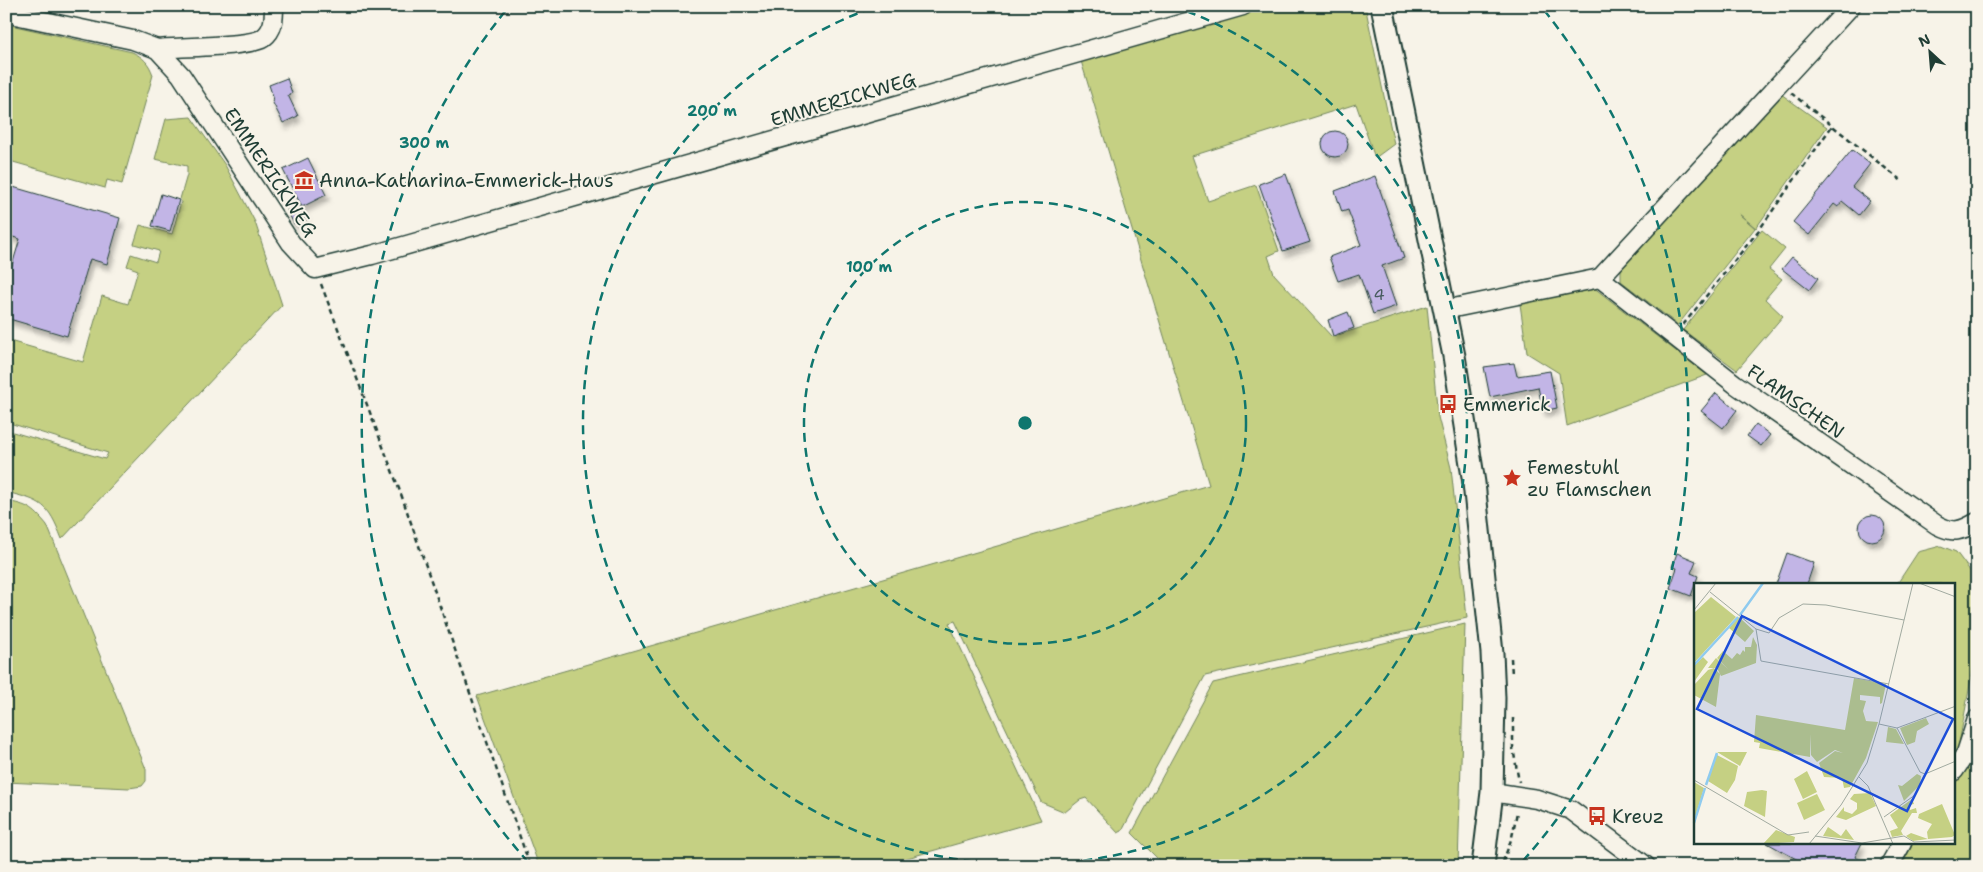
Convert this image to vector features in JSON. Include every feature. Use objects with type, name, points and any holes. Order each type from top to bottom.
[{"type":"main road","points":[[1382,6],[1462,401],[1472,474],[1492,653],[1492,792],[1483,866]]},
{"type":"street","points":[[156,49],[256,42],[270,31],[274,20],[274,6]]},
{"type":"street","name":"EMMERICKWEG","points":[[6,13],[132,40],[156,49],[181,75],[291,243],[315,269],[391,250],[1244,6]]},
{"type":"street","points":[[1444,310],[1600,278],[1851,6]]},
{"type":"street","name":"FLAMSCHEN","points":[[1600,278],[1735,384],[1937,525],[1949,531],[1965,528],[1977,522]]},
{"type":"street","points":[[1956,768],[1966,753],[1977,719]]},
{"type":"street","points":[[1492,792],[1552,802],[1570,810],[1646,866]]},
{"type":"street","points":[[1889,866],[1901,844]]},
{"type":"path","points":[[1780,84],[1903,182]]},
{"type":"path","points":[[1682,326],[1759,230],[1832,126]]},
{"type":"path","points":[[315,269],[401,494],[530,866]]},
{"type":"green space","points":[[1271,6],[1357,6],[1359,12],[1366,10],[1394,144],[1375,158],[1356,104],[1192,156],[1208,201],[1256,185],[1279,251],[1268,256],[1274,274],[1332,337],[1427,306],[1438,417],[1451,468],[1467,618],[1205,676],[1122,831],[1118,833],[1086,798],[1080,800],[1065,812],[1041,802],[955,621],[949,623],[1041,820],[879,866],[539,866],[477,696],[1209,485],[1081,61]]},
{"type":"green space","points":[[6,24],[132,52],[142,58],[150,67],[153,75],[122,184],[107,180],[105,188],[6,160]]},
{"type":"green space","points":[[1781,94],[1827,127],[1756,228],[1739,214],[1755,228],[1678,325],[1621,281],[1621,268]]},
{"type":"green space","points":[[191,117],[225,165],[255,222],[282,305],[62,539],[48,511],[42,505],[28,498],[6,492],[6,430],[105,459],[108,453],[6,422],[6,340],[83,362],[102,296],[128,304],[138,270],[127,266],[131,254],[156,262],[159,251],[134,244],[140,225],[172,234],[187,175],[187,166],[155,159],[166,119]]},
{"type":"green space","points":[[1762,230],[1785,249],[1769,269],[1782,279],[1765,299],[1783,316],[1737,370],[1683,330]]},
{"type":"green space","points":[[1593,287],[1707,375],[1567,426],[1559,373],[1527,353],[1520,304]]},
{"type":"green space","points":[[6,501],[29,508],[47,525],[146,769],[146,781],[142,786],[129,788],[6,782]]},
{"type":"green space","points":[[1941,546],[1956,552],[1977,580],[1977,647],[1956,752],[1956,583],[1898,583],[1918,552]]},
{"type":"green space","points":[[1465,624],[1458,866],[1366,866],[1360,859],[1348,866],[1165,866],[1132,833],[1213,683]]},
{"type":"green space","points":[[1973,759],[1977,763],[1977,818],[1973,822],[1977,827],[1977,866],[1902,866],[1913,844],[1956,844],[1956,782]]},
{"type":"building","points":[[287,78],[292,93],[288,95],[298,116],[283,123],[272,101],[274,100],[269,85]]},
{"type":"building","points":[[1335,131],[1344,135],[1348,144],[1344,153],[1335,157],[1326,153],[1322,144],[1326,135]]},
{"type":"building","points":[[1852,150],[1870,164],[1852,187],[1870,201],[1859,215],[1842,201],[1838,207],[1834,204],[1809,235],[1793,222]]},
{"type":"building","name":"Anna-Katharina-Emmerick-Haus","points":[[308,158],[326,195],[302,207],[283,170]]},
{"type":"building","points":[[1286,174],[1310,242],[1283,251],[1259,184]]},
{"type":"building","points":[[1375,176],[1404,258],[1382,266],[1396,306],[1373,314],[1359,274],[1338,281],[1329,257],[1361,245],[1348,210],[1342,212],[1335,191]]},
{"type":"building","points":[[6,185],[120,218],[107,264],[90,259],[67,336],[6,318],[6,285],[20,239],[6,235]]},
{"type":"building","points":[[161,194],[179,200],[170,231],[152,226]]},
{"type":"building","points":[[298,204],[306,218],[294,224],[287,210]]},
{"type":"building","points":[[1792,257],[1818,278],[1809,290],[1782,269]]},
{"type":"building","points":[[1348,312],[1354,328],[1333,336],[1328,320]]},
{"type":"building","points":[[1514,363],[1517,376],[1550,371],[1557,408],[1543,411],[1538,387],[1490,397],[1484,367]]},
{"type":"building","points":[[1716,393],[1737,410],[1723,428],[1701,411]]},
{"type":"building","points":[[1756,424],[1770,435],[1761,446],[1747,436]]},
{"type":"building","points":[[1872,515],[1881,519],[1885,528],[1881,537],[1872,541],[1863,537],[1859,528],[1863,519]]},
{"type":"building","points":[[1677,553],[1696,561],[1691,573],[1698,576],[1691,596],[1670,588],[1677,568],[1672,567]]},
{"type":"building","points":[[1787,553],[1814,563],[1807,583],[1776,583]]},
{"type":"building","points":[[1769,844],[1862,844],[1855,857],[1871,866],[1809,866]]},
{"type":"place","name":"Anna-Katharina-Emmerick-Haus","points":[[304,180]]},
{"type":"place","name":"Emmerick","points":[[1448,404]]},
{"type":"place","name":"Femestuhl zu Flamschen","points":[[1512,478]]},
{"type":"place","name":"Kreuz","points":[[1597,816]]}]
